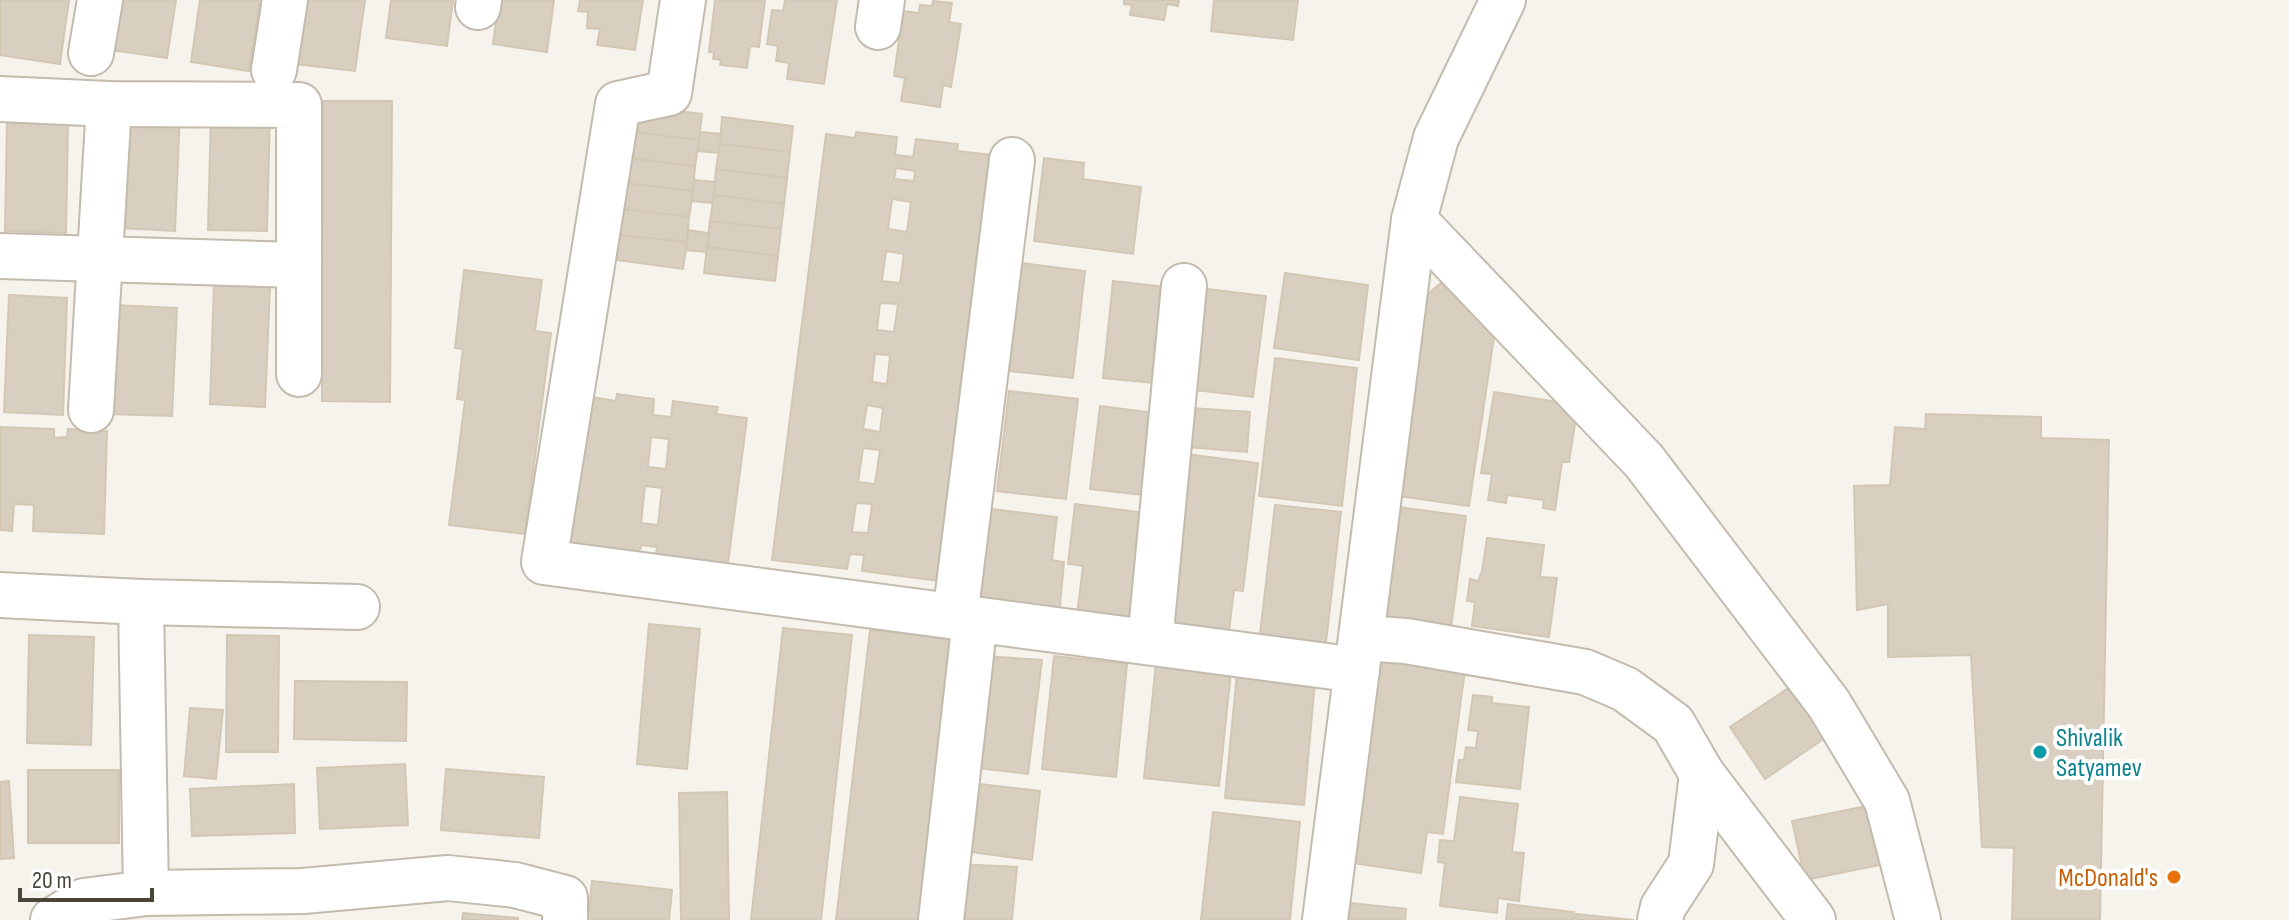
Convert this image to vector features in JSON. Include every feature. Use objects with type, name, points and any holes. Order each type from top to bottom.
[{"type":"street","points":[[91,53],[100,0]]},
{"type":"street","points":[[274,70],[285,0]]},
{"type":"street","points":[[683,0],[669,93],[618,104],[544,562],[1150,642],[1359,654],[1406,641],[1585,672],[1625,689],[1673,724],[1702,774],[1813,920]]},
{"type":"street","points":[[1325,920],[1414,220],[1436,138],[1503,0]]},
{"type":"street","points":[[0,99],[109,104],[299,105],[299,374]]},
{"type":"street","points":[[91,410],[109,104]]},
{"type":"street","points":[[941,920],[965,618],[1012,160]]},
{"type":"street","points":[[1414,220],[1644,461],[1829,704],[1887,801],[1918,920]]},
{"type":"street","points":[[0,256],[299,265]]},
{"type":"street","points":[[1150,642],[1184,286]]},
{"type":"street","points":[[0,595],[357,607]]},
{"type":"street","points":[[141,602],[146,893]]},
{"type":"street","points":[[1660,920],[1663,907],[1691,864],[1702,774]]},
{"type":"street","points":[[53,920],[84,901],[146,893],[303,891],[448,878],[515,885],[565,898],[565,920]]},
{"type":"building","points":[[0,0],[69,0],[60,64],[0,55]]},
{"type":"building","points":[[118,0],[176,0],[167,58],[111,50]]},
{"type":"building","points":[[200,0],[260,0],[249,71],[191,62]]},
{"type":"building","points":[[303,0],[365,0],[355,71],[295,64]]},
{"type":"building","points":[[391,0],[453,0],[447,46],[386,38]]},
{"type":"building","points":[[499,0],[554,0],[547,52],[493,44]]},
{"type":"building","points":[[580,0],[643,0],[635,50],[597,45],[600,29],[587,28],[588,12],[578,11]]},
{"type":"building","points":[[715,0],[765,0],[759,47],[750,46],[747,68],[720,65],[721,60],[713,59],[714,52],[709,52]]},
{"type":"building","points":[[785,0],[837,0],[824,84],[787,79],[789,63],[776,61],[778,46],[767,44],[772,10],[783,11]]},
{"type":"building","points":[[1124,0],[1179,0],[1178,6],[1167,4],[1164,20],[1130,15],[1132,5],[1124,4]]},
{"type":"building","points":[[1214,0],[1298,0],[1293,40],[1211,31]]},
{"type":"building","points":[[933,1],[952,3],[949,22],[961,24],[951,87],[943,85],[940,107],[901,101],[905,78],[894,76],[903,11],[919,13],[920,5],[932,6]]},
{"type":"building","points":[[323,101],[392,101],[390,402],[322,401]]},
{"type":"building","points":[[634,106],[702,114],[699,140],[631,132]]},
{"type":"building","points":[[123,109],[180,112],[175,231],[118,228]]},
{"type":"building","points":[[211,113],[270,114],[267,231],[208,230]]},
{"type":"building","points":[[722,117],[793,126],[790,152],[720,144]]},
{"type":"building","points":[[7,121],[68,122],[66,233],[5,231]]},
{"type":"building","points":[[631,132],[699,140],[695,166],[628,158]]},
{"type":"building","points":[[700,132],[721,134],[719,153],[698,151]]},
{"type":"building","points":[[856,132],[897,137],[895,155],[913,157],[916,139],[958,144],[957,151],[992,155],[938,581],[862,571],[864,555],[850,554],[847,569],[772,560],[826,134],[855,138]],"holes":[[[896,168],[915,171],[914,181],[894,179]],[[892,199],[911,202],[907,232],[888,229]],[[886,251],[904,254],[900,283],[882,281]],[[880,303],[898,304],[894,332],[877,330]],[[875,354],[890,355],[887,384],[872,382]],[[867,405],[883,408],[880,432],[863,429]],[[863,448],[880,450],[875,484],[858,482]],[[856,503],[872,504],[868,533],[852,532]]]},
{"type":"building","points":[[720,144],[790,152],[787,178],[716,169]]},
{"type":"building","points":[[628,158],[695,166],[693,191],[625,183]]},
{"type":"building","points":[[1044,158],[1084,163],[1083,179],[1141,187],[1133,254],[1034,241]]},
{"type":"building","points":[[716,169],[787,178],[784,204],[714,195]]},
{"type":"building","points":[[694,180],[715,182],[713,203],[692,201]]},
{"type":"building","points":[[625,183],[693,191],[689,217],[622,209]]},
{"type":"building","points":[[714,195],[784,204],[781,229],[710,221]]},
{"type":"building","points":[[622,209],[689,217],[687,242],[619,235]]},
{"type":"building","points":[[710,221],[781,229],[778,256],[707,247]]},
{"type":"building","points":[[688,230],[709,233],[707,252],[686,250]]},
{"type":"building","points":[[619,235],[687,242],[683,269],[616,260]]},
{"type":"building","points":[[707,247],[778,256],[775,281],[704,273]]},
{"type":"building","points":[[1021,263],[1085,271],[1073,378],[1009,371]]},
{"type":"building","points":[[464,270],[542,280],[535,331],[551,333],[525,534],[449,525],[465,400],[457,399],[463,349],[455,348]]},
{"type":"building","points":[[1285,273],[1368,285],[1359,360],[1274,348]]},
{"type":"building","points":[[1444,280],[1495,330],[1469,506],[1398,496],[1428,294]]},
{"type":"building","points":[[1113,281],[1174,288],[1164,384],[1103,378]]},
{"type":"building","points":[[214,284],[270,287],[265,407],[210,404]]},
{"type":"building","points":[[1207,289],[1266,296],[1253,397],[1194,390]]},
{"type":"building","points":[[9,295],[67,298],[63,415],[4,412]]},
{"type":"building","points":[[113,305],[177,308],[172,416],[109,414]]},
{"type":"building","points":[[1275,358],[1357,368],[1342,506],[1259,496]]},
{"type":"building","points":[[1009,391],[1078,399],[1066,499],[997,491]]},
{"type":"building","points":[[1494,392],[1578,405],[1569,462],[1562,462],[1555,510],[1543,508],[1544,500],[1507,495],[1506,503],[1488,500],[1492,474],[1481,473]]},
{"type":"building","points":[[617,394],[654,399],[653,415],[671,417],[673,401],[718,407],[716,414],[747,418],[727,571],[655,562],[657,547],[641,545],[639,560],[564,550],[584,396],[616,401]],"holes":[[[651,437],[669,439],[666,469],[648,467]],[[645,486],[662,488],[658,525],[641,523]]]},
{"type":"building","points":[[1100,406],[1163,414],[1153,496],[1090,489]]},
{"type":"building","points":[[1191,408],[1250,412],[1247,452],[1188,447]]},
{"type":"building","name":"Shivalik Satyamev","points":[[1926,414],[2041,417],[2041,438],[2109,440],[2100,920],[2012,920],[2014,848],[1982,847],[1971,655],[1888,657],[1888,604],[1857,610],[1854,486],[1890,485],[1895,427],[1925,429]]},
{"type":"building","points":[[0,427],[54,429],[54,438],[67,437],[68,429],[107,431],[104,534],[33,531],[34,505],[14,504],[12,531],[0,530]]},
{"type":"building","points":[[1185,454],[1258,463],[1243,591],[1234,590],[1228,639],[1164,630]]},
{"type":"building","points":[[1075,504],[1154,514],[1139,631],[1076,623],[1083,566],[1068,564]]},
{"type":"building","points":[[1275,505],[1341,512],[1325,651],[1259,643]]},
{"type":"building","points":[[1398,507],[1466,516],[1451,628],[1377,619]]},
{"type":"building","points":[[991,509],[1057,517],[1052,560],[1064,562],[1059,616],[980,607]]},
{"type":"building","points":[[1487,538],[1544,545],[1540,577],[1557,578],[1549,637],[1472,626],[1475,602],[1467,601],[1470,579],[1478,581]]},
{"type":"building","points":[[649,624],[700,629],[687,769],[637,764]]},
{"type":"building","points":[[783,628],[852,635],[821,920],[751,920]]},
{"type":"building","points":[[870,630],[955,639],[922,920],[836,920]]},
{"type":"building","points":[[29,635],[94,637],[91,745],[27,743]]},
{"type":"building","points":[[227,635],[279,636],[278,752],[226,752]]},
{"type":"building","points":[[1381,651],[1466,662],[1443,834],[1427,832],[1421,873],[1352,863]]},
{"type":"building","points":[[983,656],[1042,660],[1028,774],[969,767]]},
{"type":"building","points":[[1054,656],[1127,664],[1116,777],[1042,769]]},
{"type":"building","points":[[1156,664],[1231,672],[1219,786],[1144,778]]},
{"type":"building","points":[[1237,673],[1315,681],[1304,805],[1225,798]]},
{"type":"building","points":[[295,681],[407,682],[406,741],[294,739]]},
{"type":"building","points":[[1790,687],[1825,738],[1765,779],[1730,727]]},
{"type":"building","points":[[1473,695],[1492,697],[1492,703],[1529,707],[1520,789],[1456,782],[1459,760],[1464,760],[1466,747],[1476,748],[1478,731],[1468,730]]},
{"type":"building","points":[[190,708],[223,710],[216,779],[184,776]]},
{"type":"building","points":[[405,764],[408,825],[320,829],[317,768]]},
{"type":"building","points":[[446,769],[544,777],[539,838],[441,830]]},
{"type":"building","points":[[28,770],[119,770],[119,843],[28,843]]},
{"type":"building","points":[[9,781],[14,858],[0,859],[0,782]]},
{"type":"building","points":[[963,782],[1040,791],[1032,860],[955,850]]},
{"type":"building","points":[[294,784],[295,833],[192,836],[190,789]]},
{"type":"building","points":[[727,792],[729,920],[681,920],[679,793]]},
{"type":"building","points":[[1460,797],[1518,804],[1512,852],[1524,853],[1519,901],[1498,898],[1497,913],[1440,906],[1445,863],[1438,862],[1440,840],[1454,841]]},
{"type":"building","points":[[1867,806],[1880,865],[1805,880],[1792,821]]},
{"type":"building","points":[[1213,812],[1300,822],[1290,920],[1201,920]]},
{"type":"building","points":[[956,864],[1017,867],[1012,920],[950,920]]},
{"type":"building","points":[[592,881],[672,890],[669,920],[588,920]]},
{"type":"building","points":[[1350,903],[1406,909],[1405,920],[1348,920]]},
{"type":"building","points":[[1508,904],[1574,912],[1573,920],[1506,920]]},
{"type":"building","points":[[463,913],[518,918],[518,920],[462,920]]},
{"type":"building","points":[[1576,914],[1634,920],[1575,920]]},
{"type":"place","name":"Shivalik Satyamev","points":[[2040,752]]},
{"type":"place","name":"McDonald's","points":[[2174,877]]}]
